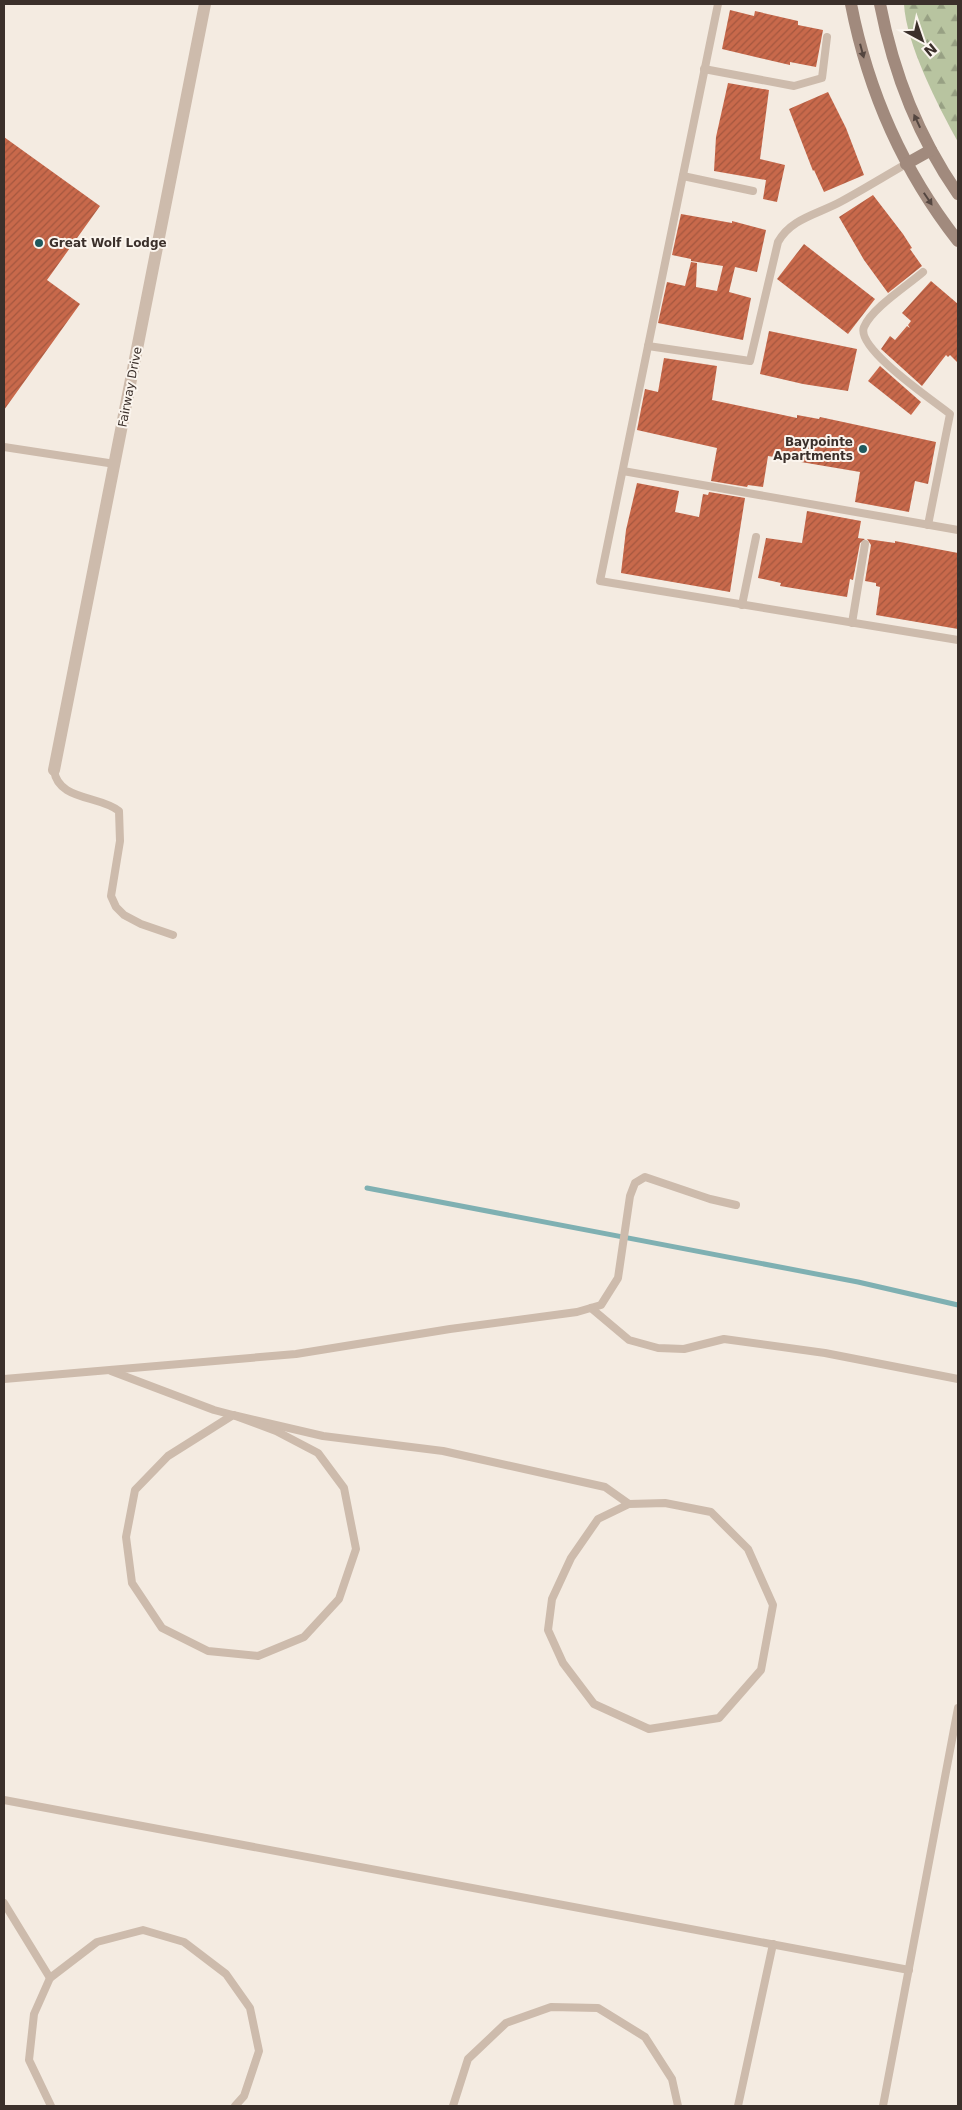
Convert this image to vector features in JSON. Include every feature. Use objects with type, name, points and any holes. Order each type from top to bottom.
[{"type":"street","name":"Fairway Drive","points":[[54,770],[205,4]]},
{"type":"street","points":[[852,4],[875,92],[906,164],[924,195],[958,241]]},
{"type":"street","points":[[880,4],[901,83],[931,150],[958,194]]},
{"type":"street","points":[[906,164],[931,150]]},
{"type":"lane","points":[[718,4],[600,581],[958,640]]},
{"type":"lane","points":[[704,69],[794,86],[822,78],[827,37]]},
{"type":"lane","points":[[648,346],[750,361],[778,242],[783,233],[793,224],[840,202],[906,164]]},
{"type":"lane","points":[[683,176],[753,191]]},
{"type":"lane","points":[[923,272],[873,314],[863,328],[864,337],[877,356],[954,415],[928,525]]},
{"type":"lane","points":[[4,446],[114,464]]},
{"type":"lane","points":[[623,471],[958,530]]},
{"type":"lane","points":[[742,605],[756,537]]},
{"type":"lane","points":[[852,623],[865,544]]},
{"type":"lane","points":[[54,770],[56,780],[65,790],[111,804],[119,811],[120,841],[111,896],[116,907],[124,915],[140,924],[173,935]]},
{"type":"lane","points":[[4,1378],[111,1371],[296,1354],[591,1308],[601,1305],[618,1278],[630,1196],[634,1183],[645,1177],[710,1199],[736,1205]]},
{"type":"lane","points":[[591,1308],[629,1340],[658,1348],[684,1349],[724,1339],[825,1353],[958,1379]]},
{"type":"lane","points":[[111,1371],[214,1410],[233,1415],[323,1436],[443,1451],[605,1487],[629,1504],[665,1503],[711,1512],[748,1549],[773,1605],[761,1670],[719,1718],[648,1729],[594,1704],[562,1663],[548,1630],[552,1599],[571,1558],[598,1519],[629,1504]]},
{"type":"lane","points":[[233,1415],[276,1431],[318,1453],[344,1488],[356,1549],[339,1599],[304,1637],[258,1656],[208,1651],[162,1628],[132,1583],[126,1538],[135,1490],[168,1456],[233,1415]]},
{"type":"lane","points":[[883,2106],[958,1708]]},
{"type":"lane","points":[[4,1800],[909,1970]]},
{"type":"lane","points":[[4,1903],[50,1978]]},
{"type":"lane","points":[[51,2106],[29,2060],[34,2014],[50,1978],[97,1942],[143,1930],[184,1942],[226,1974],[250,2008],[259,2051],[244,2096],[235,2106]]},
{"type":"lane","points":[[738,2106],[773,1944]]},
{"type":"lane","points":[[453,2106],[468,2059],[506,2023],[551,2008],[598,2008],[645,2036],[672,2079],[678,2106]]},
{"type":"green space","points":[[904,4],[958,4],[958,142],[924,74],[910,37]]},
{"type":"building","points":[[730,10],[754,16],[755,11],[798,21],[798,25],[823,30],[816,67],[790,62],[790,65],[722,49]]},
{"type":"building","points":[[728,83],[769,90],[760,159],[785,165],[777,202],[763,199],[766,180],[714,171],[716,137]]},
{"type":"building","points":[[828,92],[846,128],[864,175],[824,192],[813,171],[789,109]]},
{"type":"building","name":"Great Wolf Lodge","points":[[4,137],[100,206],[47,280],[80,304],[4,410]]},
{"type":"building","points":[[873,195],[903,234],[912,248],[910,249],[922,266],[888,293],[864,260],[839,217]]},
{"type":"building","points":[[681,214],[732,223],[732,221],[766,230],[757,272],[735,267],[729,292],[751,298],[743,340],[658,323],[667,282],[685,286],[691,262],[697,263],[696,287],[717,291],[723,266],[691,261],[691,259],[672,255]]},
{"type":"building","points":[[804,244],[875,299],[848,334],[777,279]]},
{"type":"building","points":[[931,281],[958,304],[958,363],[950,355],[948,357],[946,355],[922,386],[881,349],[890,336],[895,340],[907,326],[910,328],[908,325],[911,321],[902,313]]},
{"type":"building","points":[[769,331],[857,349],[848,391],[803,384],[760,374]]},
{"type":"building","points":[[664,358],[717,366],[712,400],[797,418],[797,415],[819,419],[820,417],[936,442],[928,484],[915,481],[909,512],[855,502],[860,472],[801,462],[801,459],[775,454],[774,457],[768,456],[763,487],[748,485],[747,487],[711,481],[717,448],[637,430],[645,389],[658,392]]},
{"type":"building","points":[[880,366],[921,402],[911,415],[868,381]]},
{"type":"building","points":[[637,483],[679,491],[675,512],[699,517],[703,494],[708,495],[709,492],[745,498],[730,592],[621,573],[626,530]]},
{"type":"building","points":[[807,511],[861,521],[858,538],[865,539],[860,543],[853,580],[850,579],[847,597],[780,586],[781,583],[758,578],[766,538],[802,543]]},
{"type":"building","points":[[867,539],[895,543],[895,541],[958,553],[958,629],[876,615],[880,587],[876,586],[876,583],[865,581],[871,545]]},
{"type":"waterway","points":[[367,1188],[858,1282],[958,1305]]},
{"type":"place","name":"Great Wolf Lodge","points":[[39,243]]},
{"type":"place","name":"Baypointe Apartments","points":[[863,449]]}]
